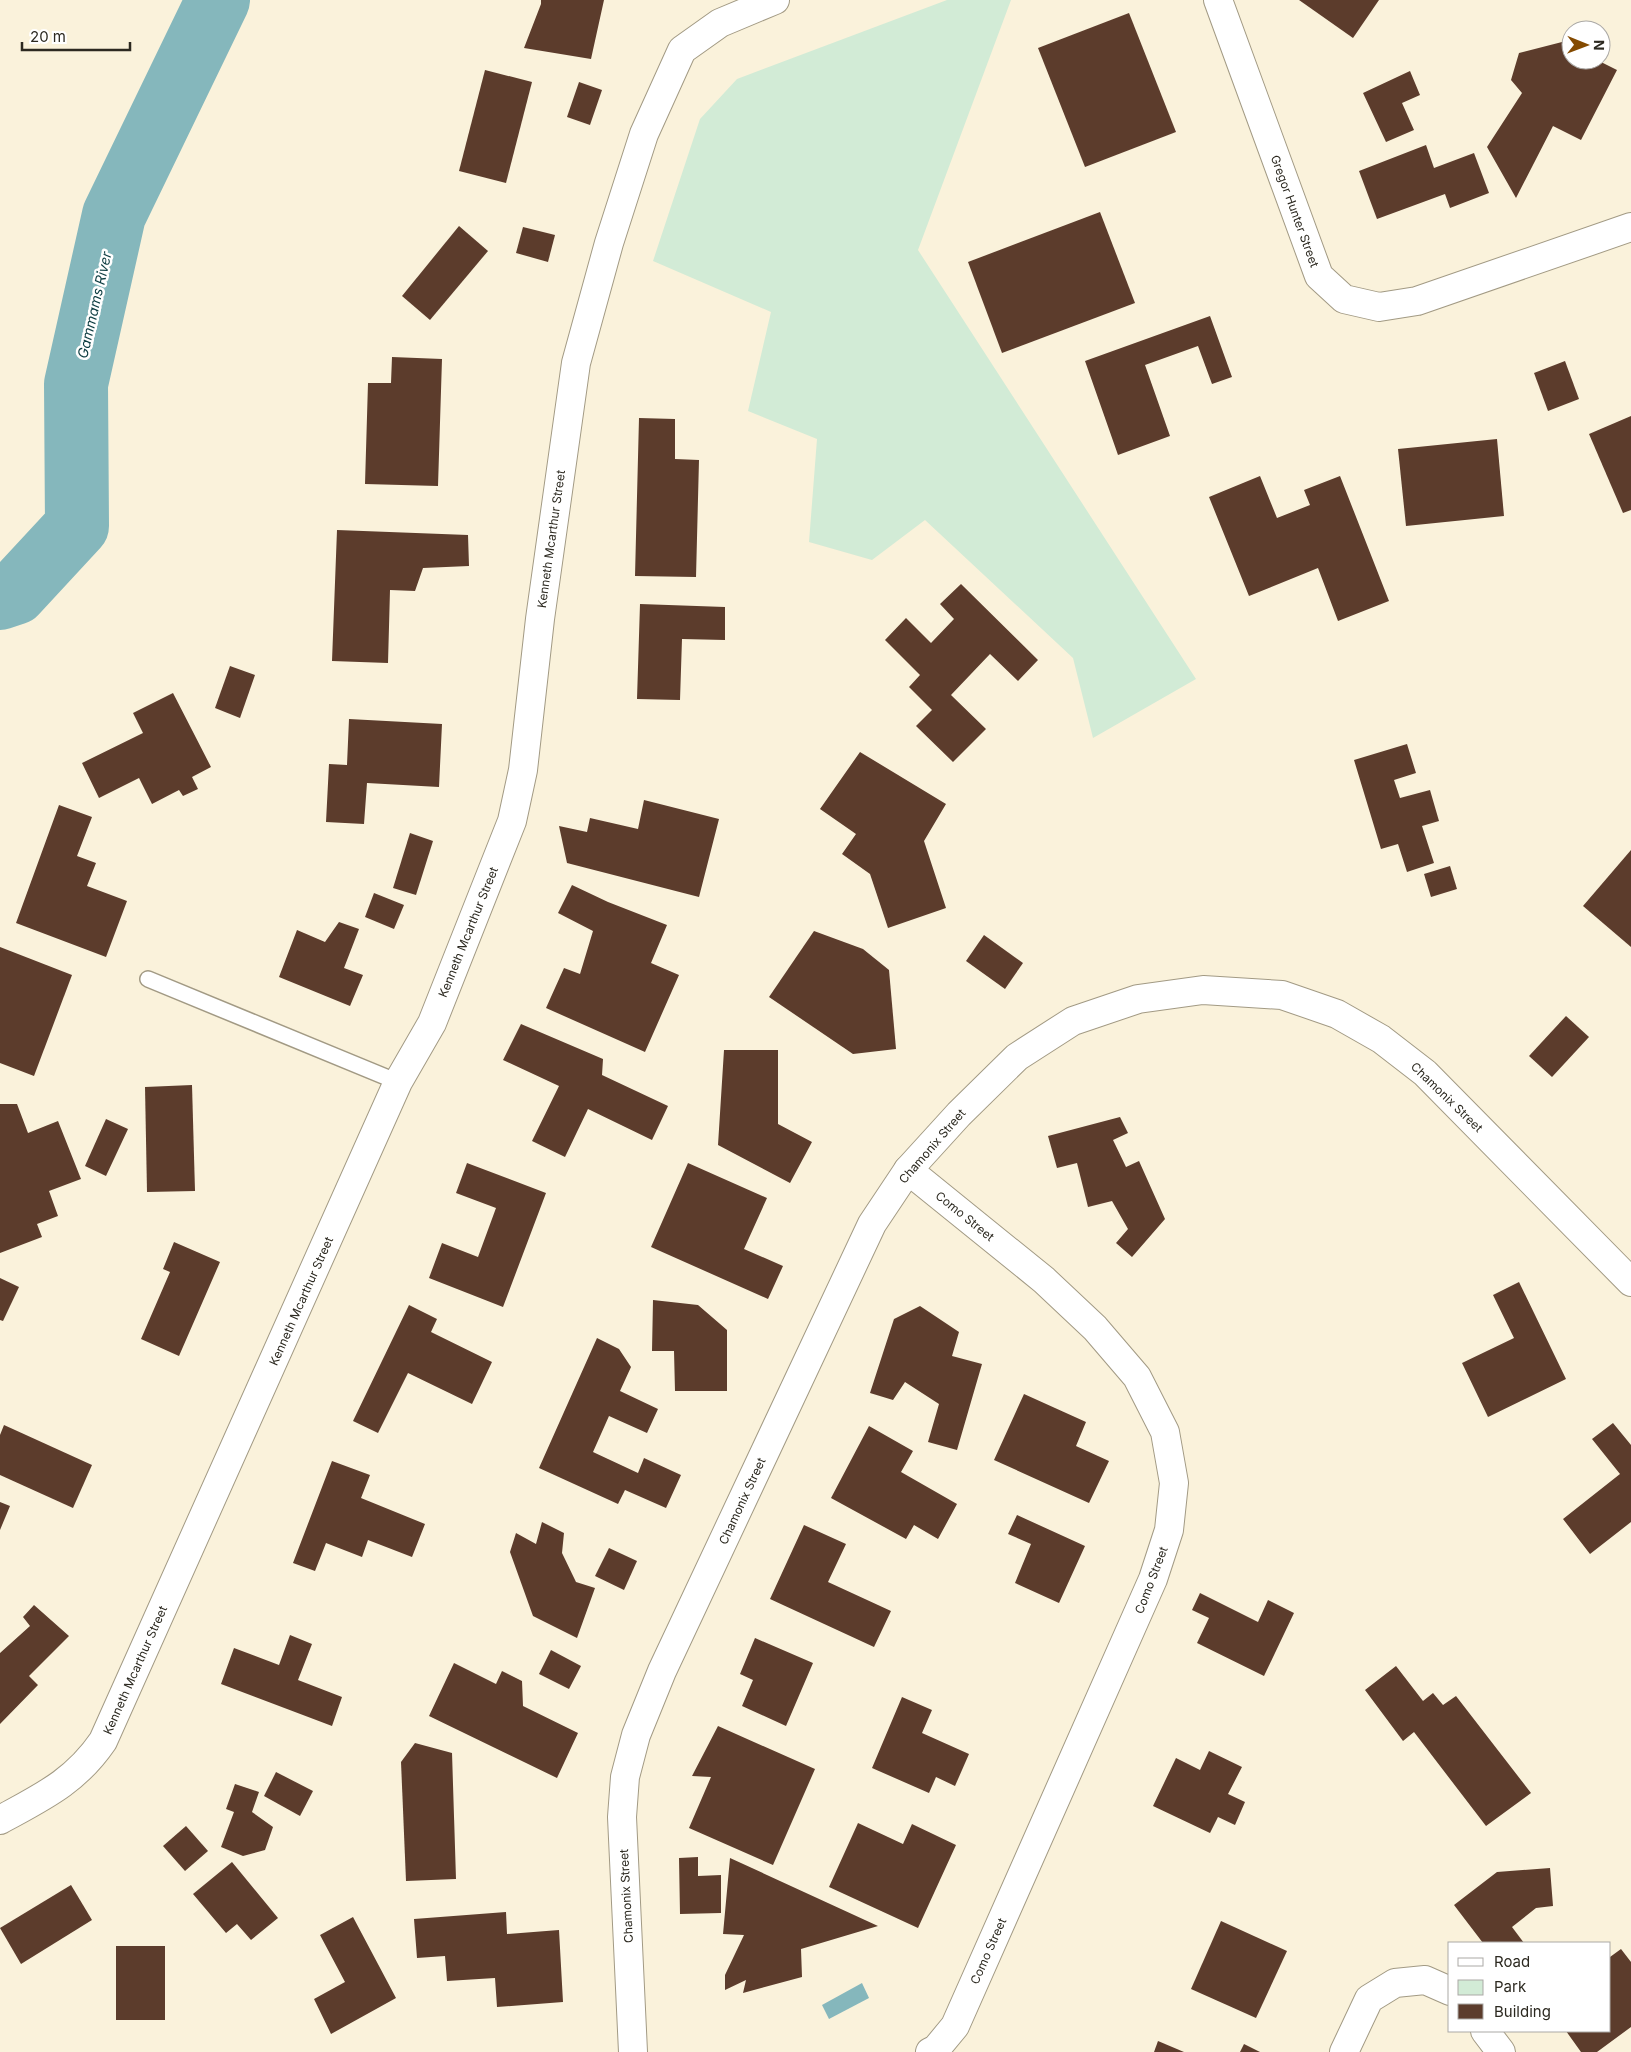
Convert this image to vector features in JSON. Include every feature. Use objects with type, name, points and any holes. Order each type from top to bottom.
[{"type":"street","name":"Kenneth Mcarthur Street","points":[[0,1820],[53,1791],[72,1777],[89,1761],[103,1741],[398,1082],[432,1023],[512,821],[523,770],[540,620],[576,363],[609,243],[644,134],[682,50],[720,23],[775,0]]},
{"type":"street","name":"Gregor Hunter Street","points":[[1218,0],[1319,276],[1344,299],[1379,307],[1417,301],[1631,227]]},
{"type":"street","name":"Chamonix Street","points":[[633,2052],[622,1818],[625,1777],[636,1735],[662,1671],[872,1224],[908,1170],[959,1114],[1017,1058],[1073,1021],[1138,999],[1203,990],[1282,995],[1344,1018],[1381,1038],[1425,1073],[1631,1282]]},
{"type":"street","name":"Como Street","points":[[908,1170],[1044,1280],[1096,1328],[1137,1377],[1165,1432],[1174,1483],[1169,1530],[1153,1579],[955,2026],[936,2049],[930,2052]]},
{"type":"street","points":[[1344,2052],[1369,1999],[1395,1983],[1425,1980],[1448,1990]]},
{"type":"street","points":[[1486,2032],[1501,2052]]},
{"type":"lane","points":[[148,979],[398,1082]]},
{"type":"green space","points":[[947,0],[1011,0],[918,250],[1196,679],[1093,738],[1073,658],[925,520],[872,560],[809,542],[817,439],[748,411],[771,312],[653,261],[700,119],[737,79]]},
{"type":"water","points":[[862,1983],[869,1998],[829,2019],[822,2005]]},
{"type":"building","points":[[541,0],[604,0],[591,59],[524,48]]},
{"type":"building","points":[[1299,0],[1379,0],[1353,38]]},
{"type":"building","points":[[1129,13],[1176,132],[1085,167],[1038,48]]},
{"type":"building","points":[[1561,42],[1561,70],[1611,70],[1611,67],[1617,70],[1581,140],[1553,126],[1516,198],[1487,147],[1522,93],[1511,80],[1519,53]]},
{"type":"building","points":[[485,70],[532,82],[506,183],[459,171]]},
{"type":"building","points":[[1410,71],[1420,95],[1402,103],[1414,130],[1386,142],[1363,93]]},
{"type":"building","points":[[579,82],[602,90],[590,125],[567,117]]},
{"type":"building","points":[[1426,145],[1434,168],[1474,153],[1489,193],[1450,208],[1445,194],[1377,219],[1359,171]]},
{"type":"building","points":[[1100,212],[1135,303],[1002,353],[968,262]]},
{"type":"building","points":[[459,226],[488,251],[430,320],[402,296]]},
{"type":"building","points":[[523,227],[555,235],[548,262],[516,253]]},
{"type":"building","points":[[1210,316],[1232,377],[1212,384],[1198,346],[1145,365],[1170,436],[1118,455],[1085,361]]},
{"type":"building","points":[[392,357],[442,359],[438,486],[365,484],[368,383],[391,383]]},
{"type":"building","points":[[1565,361],[1579,399],[1548,411],[1534,373]]},
{"type":"building","points":[[1631,416],[1631,510],[1623,513],[1589,434]]},
{"type":"building","points":[[639,418],[675,419],[675,459],[699,460],[696,577],[635,576]]},
{"type":"building","points":[[1497,439],[1504,516],[1406,526],[1398,449]]},
{"type":"building","points":[[1260,476],[1277,518],[1310,505],[1304,490],[1340,476],[1389,601],[1338,621],[1318,568],[1249,596],[1209,497]]},
{"type":"building","points":[[337,530],[468,535],[469,566],[423,568],[415,591],[390,590],[388,663],[332,661]]},
{"type":"building","points":[[961,584],[1038,660],[1018,681],[990,654],[951,695],[986,729],[953,762],[916,726],[932,710],[909,687],[920,675],[885,640],[906,618],[931,643],[954,619],[940,604]]},
{"type":"building","points":[[640,604],[725,607],[725,640],[682,639],[680,700],[637,699]]},
{"type":"building","points":[[230,666],[255,675],[240,718],[215,708]]},
{"type":"building","points":[[173,693],[211,767],[192,777],[198,789],[183,796],[179,790],[152,804],[139,778],[99,798],[82,763],[143,733],[133,713]]},
{"type":"building","points":[[349,719],[442,724],[439,787],[367,783],[364,824],[326,822],[329,764],[347,765]]},
{"type":"building","points":[[1407,744],[1416,773],[1394,780],[1400,798],[1430,790],[1439,821],[1422,826],[1434,863],[1407,872],[1398,844],[1381,849],[1354,760]]},
{"type":"building","points":[[860,752],[946,804],[924,841],[946,908],[888,928],[870,874],[842,854],[856,834],[820,809]]},
{"type":"building","points":[[644,800],[719,819],[699,897],[567,863],[559,826],[587,832],[590,818],[638,829]]},
{"type":"building","points":[[59,805],[92,817],[77,856],[96,863],[87,886],[127,901],[106,957],[16,923]]},
{"type":"building","points":[[410,833],[433,841],[416,895],[393,888]]},
{"type":"building","points":[[1631,850],[1631,947],[1583,906]]},
{"type":"building","points":[[1450,866],[1457,889],[1431,897],[1424,874]]},
{"type":"building","points":[[572,885],[608,902],[667,925],[651,963],[679,975],[645,1052],[546,1008],[564,968],[580,974],[593,931],[558,913]]},
{"type":"building","points":[[374,893],[404,905],[394,929],[365,917]]},
{"type":"building","points":[[339,922],[359,929],[344,968],[363,975],[350,1006],[279,977],[297,930],[325,942]]},
{"type":"building","points":[[814,931],[863,949],[889,970],[896,1049],[853,1054],[769,997]]},
{"type":"building","points":[[984,935],[1023,963],[1005,989],[966,961]]},
{"type":"building","points":[[0,947],[72,975],[34,1076],[0,1063]]},
{"type":"building","points":[[1566,1016],[1589,1037],[1552,1077],[1529,1056]]},
{"type":"building","points":[[521,1024],[603,1059],[602,1075],[668,1106],[652,1140],[588,1109],[565,1157],[532,1141],[559,1086],[503,1060]]},
{"type":"building","points":[[724,1050],[778,1050],[778,1124],[812,1142],[790,1183],[718,1145]]},
{"type":"building","points":[[192,1085],[195,1191],[147,1192],[145,1087]]},
{"type":"building","points":[[0,1104],[17,1104],[28,1133],[58,1121],[81,1179],[49,1191],[58,1216],[37,1224],[42,1237],[0,1253]]},
{"type":"building","points":[[1120,1117],[1128,1133],[1113,1140],[1126,1167],[1139,1161],[1165,1219],[1132,1257],[1116,1243],[1128,1229],[1112,1201],[1088,1207],[1077,1163],[1057,1168],[1048,1136]]},
{"type":"building","points":[[106,1119],[128,1129],[106,1176],[85,1166]]},
{"type":"building","points":[[467,1163],[546,1193],[503,1307],[429,1278],[442,1243],[478,1257],[496,1208],[456,1193]]},
{"type":"building","points":[[688,1163],[767,1198],[744,1249],[783,1266],[768,1299],[651,1247]]},
{"type":"building","points":[[174,1242],[220,1262],[179,1356],[141,1339],[170,1272],[163,1269]]},
{"type":"building","points":[[0,1278],[19,1287],[3,1321],[0,1320]]},
{"type":"building","points":[[1519,1282],[1566,1379],[1488,1417],[1462,1363],[1514,1338],[1493,1295]]},
{"type":"building","points":[[653,1300],[698,1305],[727,1330],[727,1391],[675,1391],[674,1351],[652,1351]]},
{"type":"building","points":[[409,1305],[437,1319],[431,1332],[492,1362],[472,1404],[408,1373],[378,1433],[353,1421]]},
{"type":"building","points":[[920,1306],[959,1332],[952,1356],[982,1364],[957,1450],[928,1442],[939,1404],[905,1382],[893,1400],[870,1393],[894,1319]]},
{"type":"building","points":[[597,1338],[619,1349],[631,1367],[620,1391],[658,1409],[647,1433],[609,1416],[593,1452],[638,1473],[644,1458],[681,1475],[666,1508],[625,1490],[618,1504],[539,1468]]},
{"type":"building","points":[[1024,1394],[1086,1422],[1076,1446],[1109,1461],[1089,1503],[994,1460]]},
{"type":"building","points":[[1613,1423],[1631,1445],[1631,1522],[1590,1554],[1563,1519],[1620,1474],[1592,1439]]},
{"type":"building","points":[[4,1425],[92,1465],[73,1508],[0,1475],[0,1435]]},
{"type":"building","points":[[869,1426],[913,1451],[901,1472],[957,1504],[938,1539],[914,1525],[906,1539],[831,1498]]},
{"type":"building","points":[[332,1461],[370,1475],[361,1498],[425,1524],[412,1557],[368,1540],[362,1557],[326,1543],[315,1571],[293,1563]]},
{"type":"building","points":[[0,1502],[10,1506],[0,1530]]},
{"type":"building","points":[[1017,1515],[1085,1546],[1059,1603],[1015,1583],[1031,1544],[1008,1534]]},
{"type":"building","points":[[542,1522],[564,1533],[562,1553],[576,1582],[595,1588],[577,1638],[533,1616],[510,1552],[516,1533],[536,1544]]},
{"type":"building","points":[[804,1525],[846,1544],[828,1582],[891,1611],[874,1647],[770,1599]]},
{"type":"building","points":[[609,1548],[637,1561],[624,1590],[595,1576]]},
{"type":"building","points":[[1200,1593],[1258,1622],[1268,1600],[1294,1613],[1264,1676],[1197,1643],[1209,1618],[1192,1610]]},
{"type":"building","points":[[34,1605],[69,1636],[29,1676],[38,1685],[0,1724],[0,1653],[30,1626],[23,1617]]},
{"type":"building","points":[[290,1635],[312,1644],[298,1680],[342,1697],[332,1726],[221,1684],[234,1648],[279,1665]]},
{"type":"building","points":[[755,1638],[813,1663],[786,1726],[742,1706],[753,1680],[740,1674]]},
{"type":"building","points":[[551,1650],[581,1666],[569,1689],[539,1674]]},
{"type":"building","points":[[454,1663],[496,1684],[502,1671],[522,1681],[523,1706],[578,1733],[557,1778],[429,1716]]},
{"type":"building","points":[[1396,1666],[1423,1701],[1433,1693],[1443,1705],[1456,1696],[1531,1793],[1486,1826],[1414,1732],[1403,1741],[1365,1690]]},
{"type":"building","points":[[902,1697],[932,1710],[922,1733],[969,1754],[955,1786],[936,1777],[929,1793],[872,1768]]},
{"type":"building","points":[[718,1726],[815,1769],[773,1865],[689,1828],[711,1777],[692,1776]]},
{"type":"building","points":[[415,1743],[452,1753],[456,1879],[406,1881],[401,1762]]},
{"type":"building","points":[[1209,1751],[1242,1767],[1228,1794],[1245,1802],[1235,1825],[1218,1817],[1210,1833],[1153,1806],[1176,1758],[1200,1770]]},
{"type":"building","points":[[276,1772],[313,1791],[300,1816],[264,1796]]},
{"type":"building","points":[[235,1784],[259,1792],[252,1812],[273,1827],[265,1850],[243,1856],[221,1847],[234,1812],[226,1809]]},
{"type":"building","points":[[858,1823],[903,1844],[912,1824],[956,1845],[918,1928],[829,1887]]},
{"type":"building","points":[[186,1826],[208,1851],[185,1871],[163,1846]]},
{"type":"building","points":[[698,1857],[698,1876],[721,1875],[721,1913],[680,1914],[679,1858]]},
{"type":"building","points":[[730,1858],[878,1926],[801,1949],[802,1977],[743,1993],[746,1980],[725,1990],[725,1975],[744,1935],[723,1934]]},
{"type":"building","points":[[232,1862],[278,1918],[251,1940],[237,1924],[226,1933],[193,1894]]},
{"type":"building","points":[[1550,1868],[1553,1906],[1536,1908],[1512,1927],[1523,1942],[1482,1942],[1454,1905],[1497,1872]]},
{"type":"building","points":[[71,1885],[92,1920],[21,1964],[0,1928]]},
{"type":"building","points":[[506,1912],[507,1934],[559,1930],[563,2002],[497,2007],[495,1978],[447,1981],[445,1956],[417,1958],[414,1919]]},
{"type":"building","points":[[353,1917],[396,1998],[331,2034],[314,1999],[345,1982],[320,1935]]},
{"type":"building","points":[[1221,1921],[1287,1951],[1256,2018],[1191,1989]]},
{"type":"building","points":[[116,1946],[165,1946],[165,2020],[116,2020]]},
{"type":"building","points":[[1621,1949],[1631,1962],[1631,2027],[1597,2052],[1581,2052],[1567,2032],[1611,2032],[1611,1956]]},
{"type":"building","points":[[1158,2041],[1184,2052],[1154,2052]]},
{"type":"building","points":[[1244,2044],[1260,2052],[1240,2052]]},
{"type":"waterway","name":"Gammams River","points":[[0,598],[15,593],[77,526],[76,384],[114,215],[218,0]]}]
